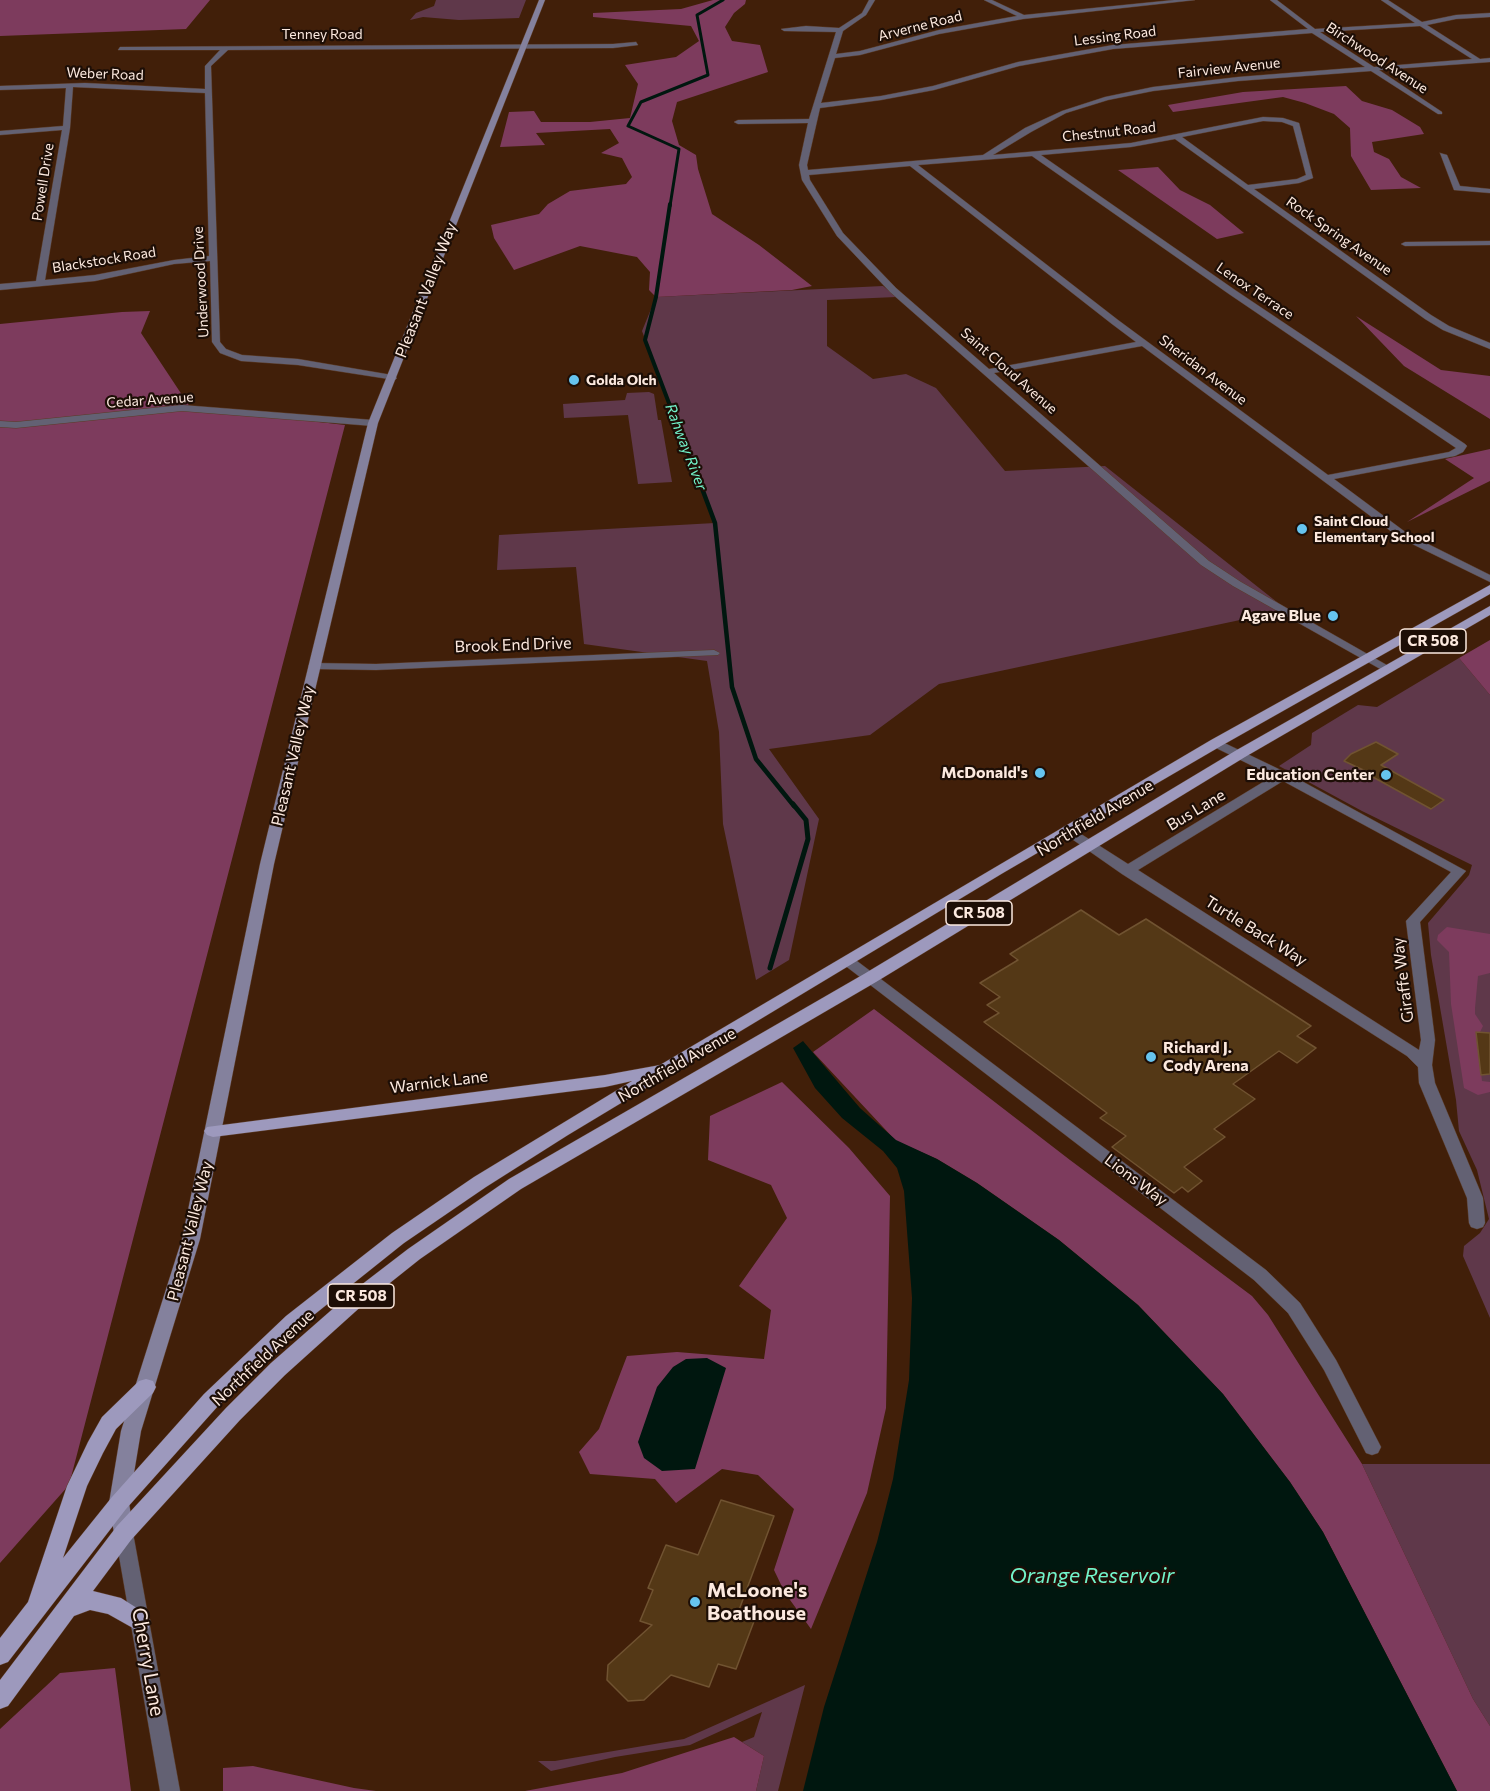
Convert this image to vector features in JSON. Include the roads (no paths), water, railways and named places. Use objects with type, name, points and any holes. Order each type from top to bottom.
[{"type":"main road","name":"Pleasant Valley Way","points":[[124,1533],[119,1503],[131,1431],[190,1239],[267,864],[373,423],[542,0]]},
{"type":"main road","name":"Northfield Avenue","points":[[0,1655],[119,1503],[210,1400],[293,1321],[398,1238],[480,1182],[1065,830],[1216,742],[1490,589]]},
{"type":"main road","name":"Northfield Avenue","points":[[0,1698],[124,1533],[233,1414],[278,1369],[359,1298],[414,1254],[515,1184],[870,978],[1386,668],[1490,610]]},
{"type":"main road","name":"Warnick Lane","points":[[213,1131],[605,1081],[669,1067]]},
{"type":"main road","points":[[623,1096],[640,1111]]},
{"type":"main road","points":[[34,1611],[77,1486],[95,1448],[109,1423],[146,1387]]},
{"type":"main road","points":[[67,1609],[90,1600],[113,1605],[140,1622]]},
{"type":"street","points":[[784,30],[806,28],[840,30],[864,14],[872,0]]},
{"type":"street","points":[[987,0],[1023,16]]},
{"type":"street","points":[[1123,0],[1130,5]]},
{"type":"street","name":"Arverne Road","points":[[833,56],[860,53],[939,32],[1023,16],[1192,0]]},
{"type":"street","name":"Birchwood Avenue","points":[[1273,0],[1314,31],[1440,113]]},
{"type":"street","points":[[1384,0],[1490,68]]},
{"type":"street","name":"Lessing Road","points":[[817,106],[881,98],[934,88],[1018,64],[1098,49],[1154,42],[1422,24],[1456,17],[1490,15]]},
{"type":"street","points":[[804,173],[803,165],[812,121],[840,30]]},
{"type":"street","name":"Tenney Road","points":[[120,49],[636,44]]},
{"type":"street","name":"Underwood Drive","points":[[227,47],[208,66],[216,342],[223,351],[241,358],[298,362],[392,378]]},
{"type":"street","name":"Fairview Avenue","points":[[984,157],[1049,119],[1107,98],[1214,81],[1490,60]]},
{"type":"street","name":"Weber Road","points":[[0,88],[70,85],[209,92]]},
{"type":"street","name":"Powell Drive","points":[[40,284],[66,128],[70,85]]},
{"type":"street","name":"Chestnut Road","points":[[804,173],[1131,145],[1178,138],[1263,119],[1283,120],[1296,125],[1310,176],[1299,181],[1247,187]]},
{"type":"street","points":[[738,122],[812,121]]},
{"type":"street","points":[[0,133],[66,128]]},
{"type":"street","name":"Rock Spring Avenue","points":[[1178,138],[1428,316],[1446,328],[1490,346]]},
{"type":"street","name":"Lenox Terrace","points":[[1033,153],[1232,292],[1462,446],[1452,454],[1326,478]]},
{"type":"street","points":[[1443,155],[1457,188],[1490,191]]},
{"type":"street","name":"Sheridan Avenue","points":[[912,164],[1144,343],[1404,536],[1490,579]]},
{"type":"street","name":"Saint Cloud Avenue","points":[[804,173],[806,180],[840,234],[866,263],[1205,563],[1237,584],[1386,668]]},
{"type":"street","points":[[1405,244],[1490,243]]},
{"type":"street","name":"Blackstock Road","points":[[0,287],[95,278],[174,262],[213,258]]},
{"type":"street","points":[[987,372],[1144,343]]},
{"type":"street","name":"Cedar Avenue","points":[[0,424],[16,425],[182,408],[373,423]]},
{"type":"street","name":"Brook End Drive","points":[[314,666],[376,667],[714,653]]},
{"type":"street","name":"Giraffe Way","points":[[1216,742],[1459,871],[1413,921],[1428,1040],[1425,1065],[1427,1083],[1474,1198],[1477,1223]]},
{"type":"street","name":"Bus Lane","points":[[1127,871],[1283,776]]},
{"type":"street","name":"Turtle Back Way","points":[[1065,830],[1412,1052],[1425,1065]]},
{"type":"street","name":"Lions Way","points":[[848,961],[1260,1275],[1294,1308],[1330,1365],[1372,1447]]},
{"type":"street","name":"Cherry Lane","points":[[124,1533],[170,1791]]},
{"type":"water","name":"Orange Reservoir","points":[[803,1041],[860,1108],[896,1140],[937,1159],[977,1183],[1059,1240],[1138,1305],[1223,1394],[1290,1482],[1323,1532],[1457,1791],[803,1791],[824,1707],[877,1542],[893,1479],[909,1380],[912,1298],[904,1191],[897,1168],[883,1151],[842,1118],[815,1088],[793,1048]]},
{"type":"water","points":[[707,1358],[726,1368],[695,1469],[662,1471],[644,1458],[638,1442],[657,1387],[673,1367],[686,1359]]},
{"type":"waterway","name":"Rahway River","points":[[670,206],[679,149],[628,126],[641,102],[708,75],[697,15],[723,0]]},
{"type":"waterway","name":"Rahway River","points":[[670,204],[656,297],[645,340],[694,469]]},
{"type":"waterway","name":"Rahway River","points":[[694,467],[715,523],[732,687],[756,759],[794,806]]},
{"type":"waterway","name":"Rahway River","points":[[770,968],[808,839],[806,820],[793,804]]},
{"type":"place","name":"Golda Olch","points":[[574,380]]},
{"type":"place","name":"Saint Cloud Elementary School","points":[[1302,529]]},
{"type":"place","name":"Agave Blue","points":[[1333,616]]},
{"type":"place","name":"McDonald's","points":[[1040,773]]},
{"type":"place","name":"Education Center","points":[[1386,775]]},
{"type":"place","name":"Richard J. Cody Arena","points":[[1151,1057]]},
{"type":"place","name":"McLoone's Boathouse","points":[[695,1602]]}]
